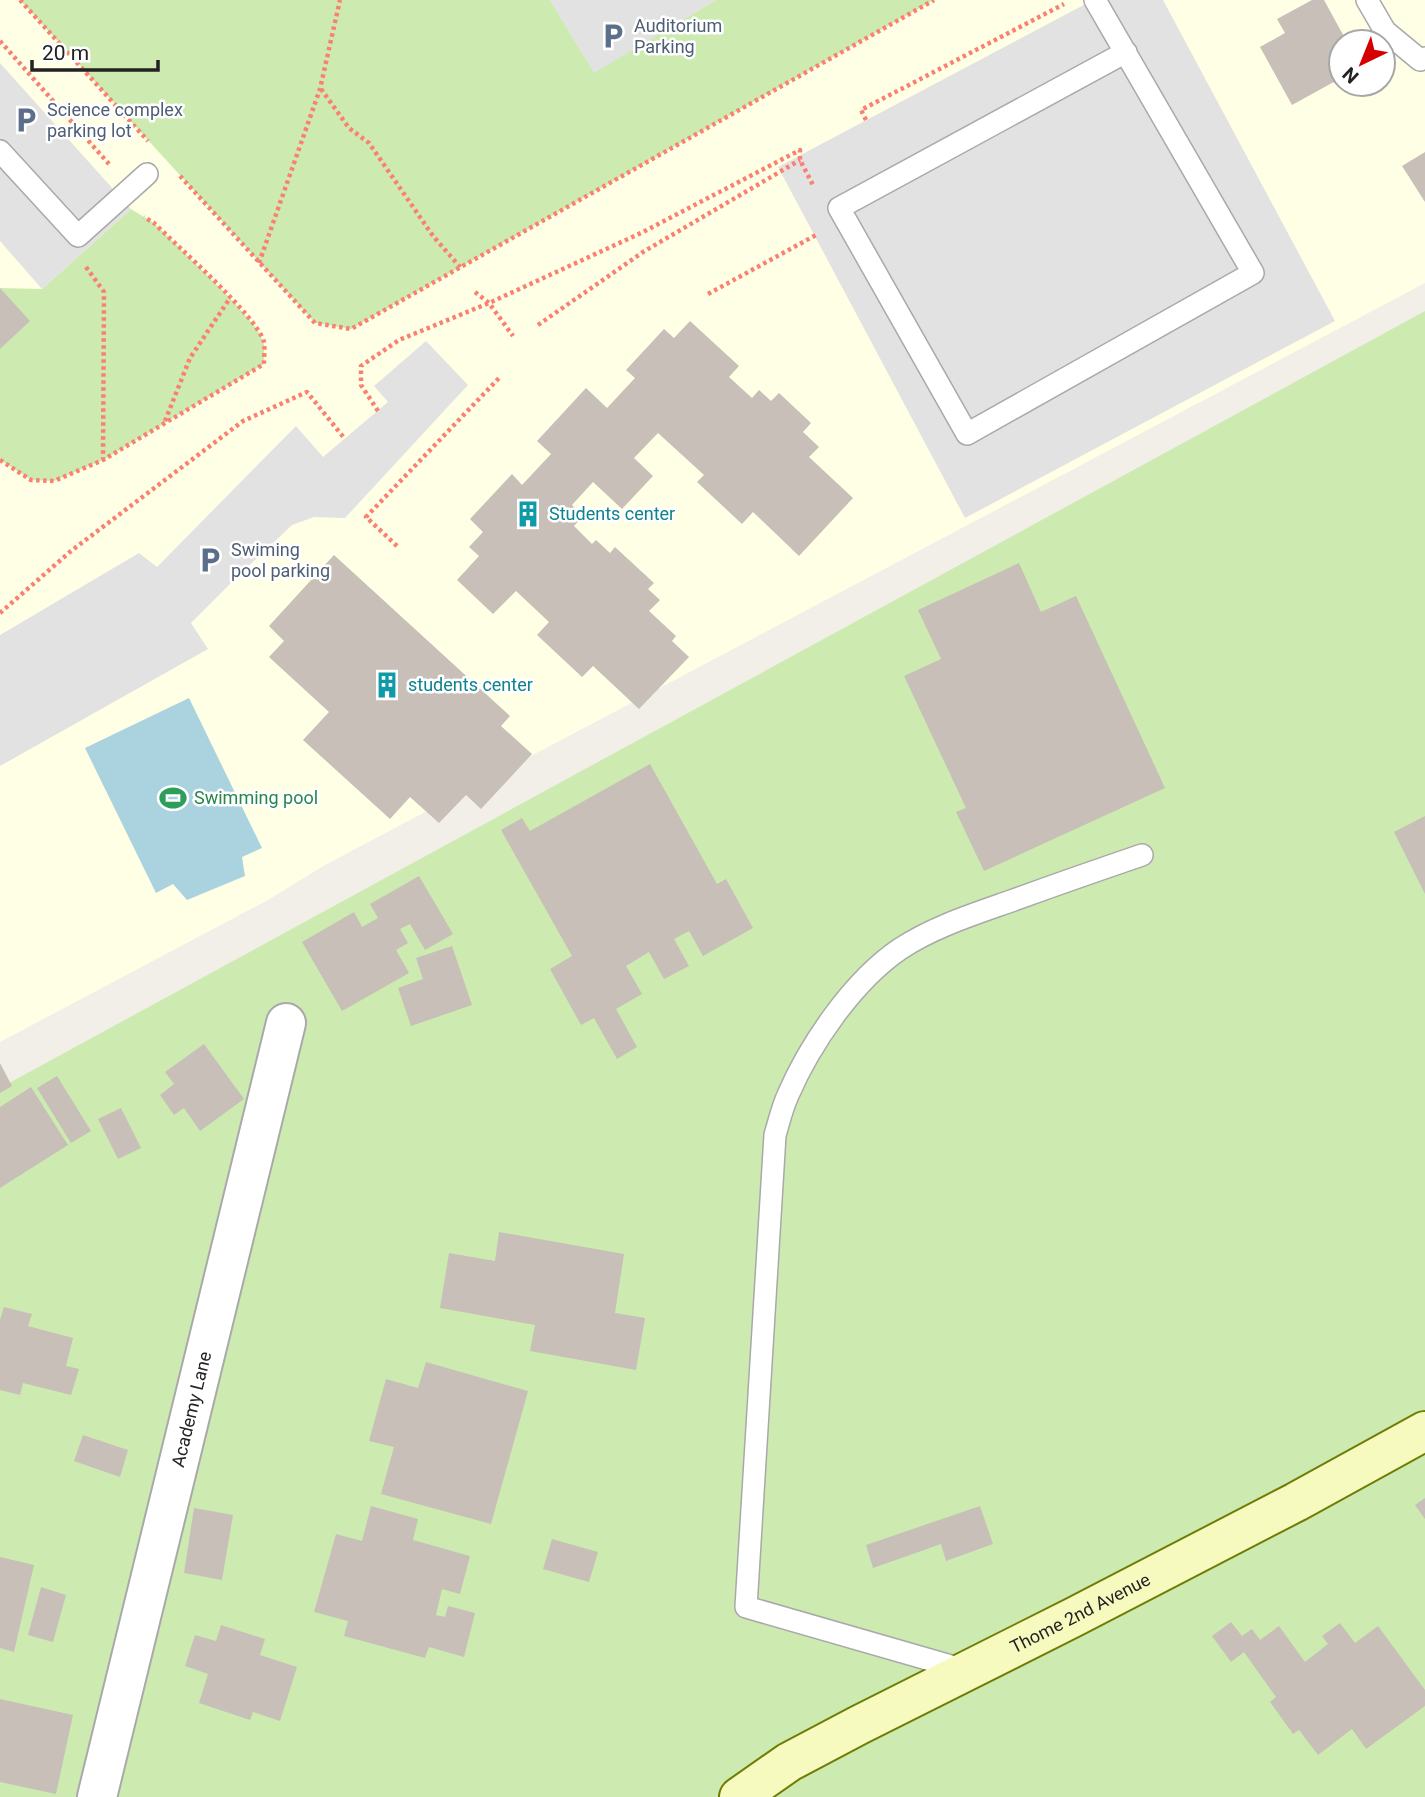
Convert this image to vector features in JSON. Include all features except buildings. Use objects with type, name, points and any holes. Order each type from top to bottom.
[{"type":"street","name":"Academy Lane","points":[[97,1797],[286,1023]]},
{"type":"street","name":"Thome 2nd Avenue","points":[[739,1797],[789,1762],[1275,1513],[1425,1432]]},
{"type":"lane","points":[[1095,0],[1126,52],[1253,273],[967,434],[839,208],[1126,52]]},
{"type":"lane","points":[[1367,0],[1385,31],[1420,60],[1425,58]]},
{"type":"lane","points":[[0,151],[78,236],[147,174]]},
{"type":"lane","points":[[967,1671],[746,1607],[775,1135],[787,1097],[809,1052],[847,1000],[881,963],[902,947],[936,930],[1142,855]]},
{"type":"path","points":[[20,0],[149,142]]},
{"type":"path","points":[[259,263],[320,89],[340,0]]},
{"type":"path","points":[[176,172],[315,323],[351,329],[934,0]]},
{"type":"path","points":[[866,120],[861,110],[1071,0]]},
{"type":"path","points":[[0,41],[110,164],[106,171]]},
{"type":"path","points":[[320,89],[349,128],[369,144],[433,236],[460,267]]},
{"type":"path","points":[[378,411],[361,385],[361,366],[399,341],[641,233],[800,150],[800,160],[816,190]]},
{"type":"path","points":[[538,325],[643,252],[800,160]]},
{"type":"path","points":[[0,460],[31,480],[54,481],[103,460],[264,364],[264,343],[257,329],[230,298],[154,223],[117,201]]},
{"type":"path","points":[[708,294],[823,231]]},
{"type":"path","points":[[78,236],[78,256],[104,292],[103,460]]},
{"type":"path","points":[[475,292],[489,303],[513,336]]},
{"type":"path","points":[[165,422],[190,358],[230,298]]},
{"type":"path","points":[[397,546],[366,517],[499,378]]},
{"type":"path","points":[[0,613],[71,551],[243,421],[307,392],[345,439]]},
{"type":"shaded area","points":[[0,0],[1425,0],[1425,283],[325,865],[268,900],[0,1042]]},
{"type":"shaded area","name":"Auditorium Parking","points":[[550,0],[716,0],[594,73]]},
{"type":"shaded area","points":[[1093,0],[1163,0],[1335,321],[965,518],[778,167]]},
{"type":"shaded area","name":"Science complex parking lot","points":[[0,63],[131,209],[42,289],[0,241]]},
{"type":"shaded area","name":"Swiming pool parking","points":[[426,341],[468,385],[345,518],[314,517],[292,525],[238,576],[191,623],[208,649],[0,766],[0,635],[139,553],[157,567],[296,426],[323,457],[388,402],[374,386]]},
{"type":"green space","points":[[20,0],[550,0],[594,72],[716,0],[934,0],[351,329],[315,323]]},
{"type":"green space","points":[[131,209],[154,223],[230,298],[257,329],[264,343],[264,364],[103,460],[54,481],[31,480],[0,460],[0,288],[42,289]]},
{"type":"green space","points":[[1425,311],[1425,1797],[0,1797],[0,1088]]},
{"type":"water","name":"Swimming pool","points":[[189,698],[262,848],[242,857],[245,876],[187,900],[173,884],[156,893],[85,748]]},
{"type":"place","name":"Auditorium Parking","points":[[613,36]]},
{"type":"place","name":"Science complex parking lot","points":[[26,120]]},
{"type":"place","name":"Students center","points":[[528,514]]},
{"type":"place","name":"Swiming pool parking","points":[[210,560]]},
{"type":"place","name":"students center","points":[[387,685]]},
{"type":"place","name":"Swimming pool","points":[[173,798]]}]
